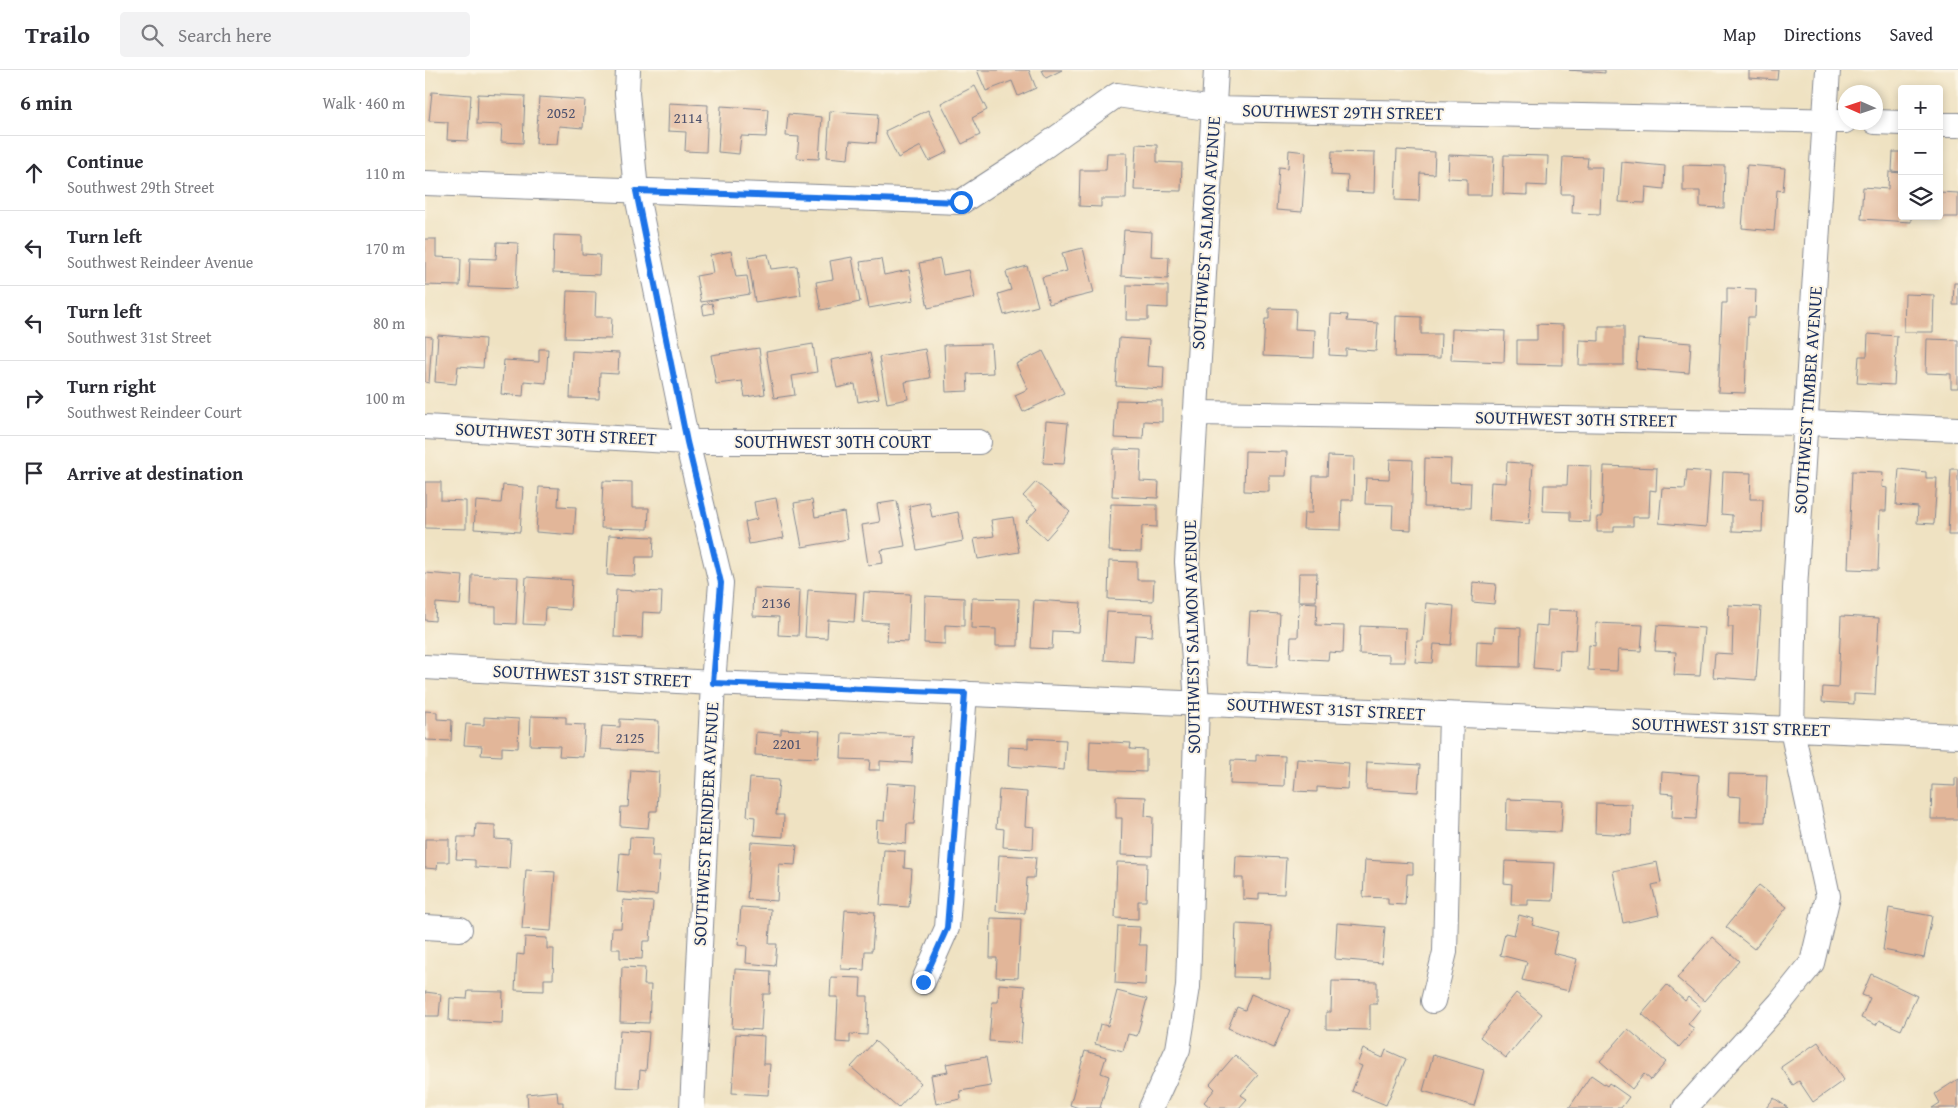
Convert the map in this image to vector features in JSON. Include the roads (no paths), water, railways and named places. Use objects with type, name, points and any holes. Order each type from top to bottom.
[{"type":"street","name":"SOUTHWEST REINDEER AVENUE","points":[[628,70],[627,93],[636,191],[687,442],[721,583],[713,683],[692,1108]]},
{"type":"street","name":"SOUTHWEST SALMON AVENUE","points":[[1151,1108],[1178,1049],[1188,987],[1197,703],[1187,562],[1217,70]]},
{"type":"street","name":"SOUTHWEST TIMBER AVENUE","points":[[1685,1108],[1780,1003],[1812,963],[1828,896],[1792,730],[1795,589],[1807,423],[1835,121],[1828,70]]},
{"type":"street","name":"SOUTHWEST 29TH STREET","points":[[425,183],[961,202],[1024,161],[1117,95],[1214,109],[1835,121]]},
{"type":"street","points":[[1883,122],[1898,123]]},
{"type":"street","points":[[1943,125],[1958,125]]},
{"type":"street","name":"SOUTHWEST 30TH STREET","points":[[1195,413],[1807,423],[1958,429]]},
{"type":"street","name":"SOUTHWEST 30TH STREET","points":[[425,426],[687,442]]},
{"type":"street","name":"SOUTHWEST 30TH COURT","points":[[687,442],[979,442]]},
{"type":"street","name":"SOUTHWEST 31ST STREET","points":[[425,666],[713,683],[1958,736]]},
{"type":"street","points":[[923,982],[947,928],[965,693]]},
{"type":"street","points":[[1433,1001],[1445,952],[1451,715]]},
{"type":"street","points":[[425,927],[460,929]]}]
